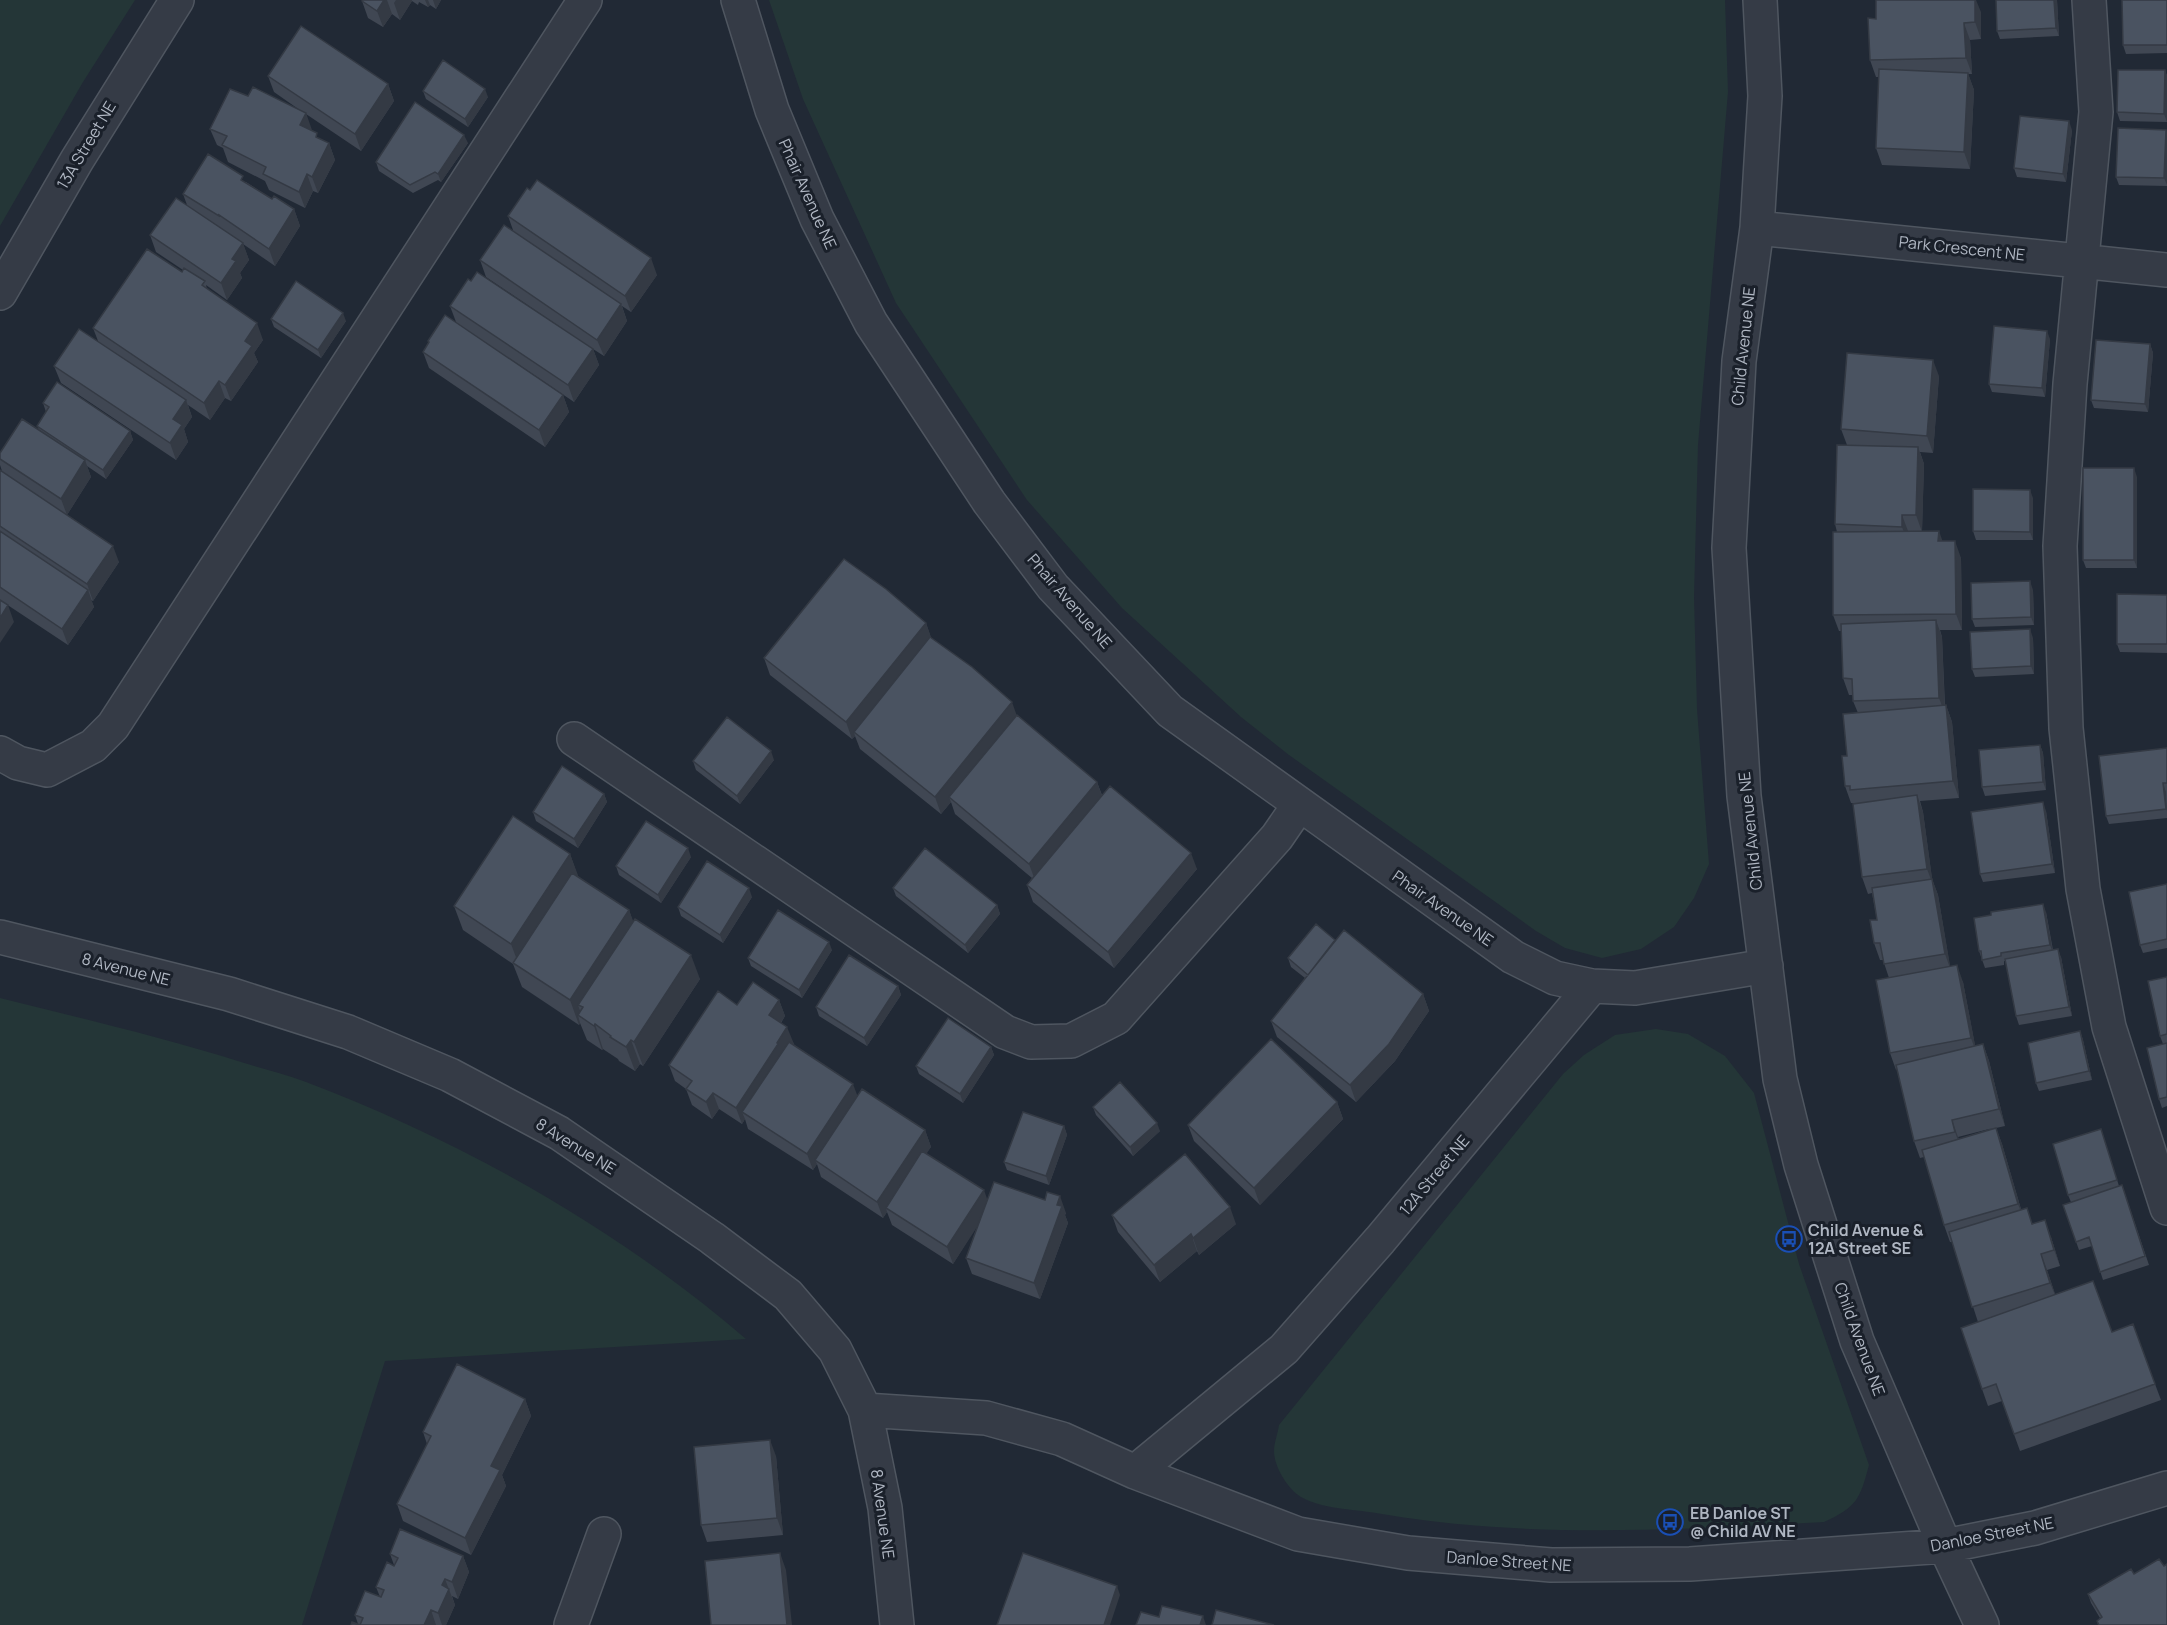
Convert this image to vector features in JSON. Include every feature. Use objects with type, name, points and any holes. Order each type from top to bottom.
[{"type":"street","name":"13A Street NE","points":[[0,293],[76,160],[177,0]]},
{"type":"street","points":[[0,753],[18,763],[47,770],[93,746],[112,726],[585,0]]},
{"type":"street","name":"Phair Avenue NE","points":[[738,0],[772,110],[817,219],[871,323],[989,502],[1053,587],[1170,711],[1513,957],[1555,978],[1592,986]]},
{"type":"street","name":"Child Avenue NE","points":[[1760,0],[1765,96],[1757,228],[1740,361],[1729,548],[1744,796],[1780,1079],[1801,1165],[1857,1341],[1944,1546],[1982,1625]]},
{"type":"street","points":[[2090,0],[2096,112],[2070,384],[2060,546],[2066,728],[2083,889],[2109,1027],[2167,1208]]},
{"type":"street","name":"Park Crescent NE","points":[[1757,228],[2167,270]]},
{"type":"street","points":[[574,739],[1005,1032],[1031,1042],[1071,1041],[1116,1018],[1277,837],[1299,805]]},
{"type":"street","name":"8 Avenue NE","points":[[0,937],[229,994],[348,1032],[450,1075],[559,1133],[712,1238],[788,1295],[835,1350],[865,1410],[885,1508],[897,1625]]},
{"type":"street","points":[[1592,986],[1635,988],[1767,966]]},
{"type":"street","name":"12A Street NE","points":[[1135,1473],[1284,1349],[1380,1240],[1592,986]]},
{"type":"street","name":"Danloe Street NE","points":[[865,1410],[986,1418],[1062,1438],[1135,1473],[1298,1534],[1408,1553],[1551,1565],[1689,1564],[1944,1546],[2035,1528],[2167,1488]]},
{"type":"street","points":[[571,1625],[604,1534]]},
{"type":"shaded area","points":[[0,0],[135,0],[83,82],[0,226]]},
{"type":"shaded area","points":[[769,0],[1725,0],[1728,92],[1698,445],[1694,597],[1697,709],[1709,864],[1694,898],[1674,927],[1641,949],[1602,958],[1565,948],[1536,931],[1289,755],[1241,717],[1122,608],[1027,500],[896,303],[803,99]]},
{"type":"shaded area","points":[[0,998],[151,1036],[290,1076],[423,1132],[481,1161],[593,1225],[697,1299],[746,1339],[385,1361],[302,1625],[0,1625]]},
{"type":"shaded area","points":[[1656,1029],[1688,1034],[1725,1056],[1754,1093],[1799,1264],[1869,1465],[1856,1501],[1844,1512],[1824,1522],[1656,1530],[1600,1530],[1487,1526],[1432,1521],[1328,1506],[1301,1497],[1291,1489],[1276,1464],[1274,1448],[1279,1425],[1563,1074],[1584,1055],[1615,1035]]},
{"type":"building","points":[[363,0],[384,0],[377,11]]},
{"type":"building","points":[[1876,0],[1975,0],[1975,22],[1964,23],[1966,58],[1870,60],[1868,18],[1876,19]]},
{"type":"building","points":[[1996,0],[2054,0],[2056,28],[1997,31]]},
{"type":"building","points":[[2122,0],[2167,0],[2167,45],[2123,45]]},
{"type":"building","points":[[301,26],[388,84],[355,134],[268,76]]},
{"type":"building","points":[[443,60],[485,89],[465,119],[423,91]]},
{"type":"building","points":[[1879,69],[1968,73],[1964,152],[1876,148]]},
{"type":"building","points":[[2118,70],[2165,70],[2164,114],[2117,112]]},
{"type":"building","points":[[253,87],[306,113],[300,125],[317,133],[316,137],[329,143],[312,177],[307,174],[299,192],[263,174],[266,167],[222,145],[227,136],[210,129],[230,89],[248,96]]},
{"type":"building","points":[[415,102],[464,135],[438,174],[435,172],[410,185],[376,162]]},
{"type":"building","points":[[2020,116],[2069,121],[2063,174],[2014,168]]},
{"type":"building","points":[[2118,128],[2166,130],[2164,178],[2116,177]]},
{"type":"building","points":[[208,154],[243,176],[241,180],[272,199],[274,196],[294,209],[269,249],[183,194]]},
{"type":"building","points":[[537,180],[651,258],[625,296],[508,216],[527,188],[530,190]]},
{"type":"building","points":[[176,198],[243,243],[232,259],[236,261],[221,283],[150,235]]},
{"type":"building","points":[[504,225],[621,304],[597,340],[480,260]]},
{"type":"building","points":[[147,249],[182,272],[184,268],[205,281],[202,285],[257,323],[245,341],[252,346],[225,385],[219,381],[204,403],[93,328]]},
{"type":"building","points":[[477,272],[593,349],[568,385],[450,306],[468,279],[471,281]]},
{"type":"building","points":[[296,281],[343,313],[318,350],[271,319]]},
{"type":"building","points":[[445,315],[563,395],[539,430],[423,352]]},
{"type":"building","points":[[1994,326],[2047,331],[2042,388],[1989,384]]},
{"type":"building","points":[[79,329],[186,400],[173,419],[182,425],[170,443],[54,366]]},
{"type":"building","points":[[2096,340],[2150,344],[2145,404],[2091,400]]},
{"type":"building","points":[[1847,353],[1933,360],[1927,436],[1841,429]]},
{"type":"building","points":[[57,382],[130,431],[103,470],[37,426],[49,407],[43,403]]},
{"type":"building","points":[[22,419],[85,460],[61,499],[0,459],[0,453]]},
{"type":"building","points":[[1837,445],[1918,447],[1916,515],[1902,515],[1902,527],[1835,524]]},
{"type":"building","points":[[2083,468],[2134,468],[2134,560],[2083,560]]},
{"type":"building","points":[[0,470],[113,546],[87,584],[0,526]]},
{"type":"building","points":[[1973,489],[2030,490],[2030,532],[1973,531]]},
{"type":"building","points":[[0,531],[88,590],[62,629],[0,587]]},
{"type":"building","points":[[1939,531],[1938,541],[1955,541],[1956,614],[1833,615],[1833,532]]},
{"type":"building","points":[[844,559],[886,589],[926,623],[846,722],[764,658]]},
{"type":"building","points":[[2030,581],[2031,617],[1972,619],[1971,583]]},
{"type":"building","points":[[2117,594],[2167,595],[2167,644],[2117,644]]},
{"type":"building","points":[[0,600],[8,605],[0,618]]},
{"type":"building","points":[[1936,620],[1939,698],[1853,701],[1852,679],[1843,678],[1841,624]]},
{"type":"building","points":[[2030,629],[2031,666],[1972,669],[1970,632]]},
{"type":"building","points":[[930,637],[972,667],[1012,702],[935,797],[854,732]]},
{"type":"building","points":[[1946,705],[1953,781],[1850,790],[1850,786],[1845,786],[1842,756],[1847,756],[1843,714]]},
{"type":"building","points":[[1017,715],[1097,782],[1029,864],[949,797]]},
{"type":"building","points":[[727,717],[771,751],[737,796],[693,761]]},
{"type":"building","points":[[2040,745],[2043,782],[1982,787],[1979,750]]},
{"type":"building","points":[[2167,748],[2167,783],[2163,783],[2166,809],[2106,816],[2099,756]]},
{"type":"building","points":[[562,766],[604,794],[574,839],[533,812]]},
{"type":"building","points":[[1110,786],[1191,853],[1108,952],[1027,885]]},
{"type":"building","points":[[1917,795],[1927,869],[1862,877],[1853,804]]},
{"type":"building","points":[[2043,802],[2052,864],[1980,874],[1971,812]]},
{"type":"building","points":[[513,816],[570,854],[511,944],[454,906]]},
{"type":"building","points":[[646,821],[688,848],[658,895],[616,866]]},
{"type":"building","points":[[925,848],[997,905],[965,945],[893,888]]},
{"type":"building","points":[[707,861],[749,888],[720,935],[678,907]]},
{"type":"building","points":[[572,873],[629,910],[570,1000],[513,963]]},
{"type":"building","points":[[1932,879],[1945,954],[1884,964],[1880,943],[1874,943],[1870,920],[1877,920],[1872,888]]},
{"type":"building","points":[[2167,884],[2167,939],[2140,945],[2129,892]]},
{"type":"building","points":[[2043,904],[2050,945],[2001,953],[2001,956],[1982,960],[1974,918],[1991,915],[1991,912]]},
{"type":"building","points":[[778,910],[829,942],[799,990],[748,958]]},
{"type":"building","points":[[635,919],[691,955],[634,1042],[631,1040],[626,1047],[595,1024],[594,1026],[578,1015],[583,1007],[578,1005]]},
{"type":"building","points":[[1316,924],[1335,940],[1308,975],[1288,958]]},
{"type":"building","points":[[1344,930],[1423,994],[1389,1044],[1350,1085],[1271,1021]]},
{"type":"building","points":[[2058,949],[2069,1007],[2016,1016],[2005,959]]},
{"type":"building","points":[[849,955],[898,986],[864,1038],[816,1007]]},
{"type":"building","points":[[1957,965],[1971,1038],[1890,1053],[1876,980]]},
{"type":"building","points":[[2167,977],[2167,1034],[2160,1036],[2148,981]]},
{"type":"building","points":[[753,982],[779,1000],[769,1015],[787,1027],[736,1108],[713,1093],[706,1102],[686,1089],[692,1081],[669,1065],[718,991],[737,1005]]},
{"type":"building","points":[[948,1018],[991,1047],[960,1094],[916,1066]]},
{"type":"building","points":[[2080,1031],[2089,1071],[2036,1083],[2028,1043]]},
{"type":"building","points":[[1271,1039],[1337,1102],[1254,1188],[1188,1125]]},
{"type":"building","points":[[789,1042],[853,1084],[807,1154],[742,1112]]},
{"type":"building","points":[[2167,1043],[2167,1097],[2159,1099],[2147,1048]]},
{"type":"building","points":[[1983,1044],[1999,1109],[1952,1120],[1955,1132],[1914,1141],[1896,1065]]},
{"type":"building","points":[[1120,1082],[1157,1123],[1130,1147],[1093,1107]]},
{"type":"building","points":[[862,1089],[925,1130],[877,1202],[815,1160]]},
{"type":"building","points":[[1023,1112],[1064,1126],[1046,1176],[1004,1162]]},
{"type":"building","points":[[1996,1128],[2018,1204],[1944,1225],[1922,1150]]},
{"type":"building","points":[[2101,1129],[2117,1180],[2068,1195],[2053,1144]]},
{"type":"building","points":[[922,1151],[984,1190],[947,1247],[886,1208]]},
{"type":"building","points":[[1185,1154],[1230,1207],[1193,1238],[1191,1234],[1154,1265],[1112,1215]]},
{"type":"building","points":[[994,1182],[1045,1200],[1047,1192],[1060,1196],[1057,1205],[1062,1206],[1034,1283],[966,1258]]},
{"type":"building","points":[[2122,1185],[2145,1256],[2100,1272],[2089,1237],[2076,1242],[2063,1205]]},
{"type":"building","points":[[2027,1208],[2032,1224],[2045,1220],[2054,1250],[2041,1254],[2050,1283],[1972,1307],[1949,1232]]},
{"type":"building","points":[[2093,1281],[2112,1332],[2133,1324],[2155,1384],[2014,1434],[1996,1384],[1982,1389],[1961,1328]]},
{"type":"building","points":[[457,1364],[525,1399],[491,1466],[500,1470],[465,1538],[397,1504],[431,1436],[423,1432]]},
{"type":"building","points":[[770,1440],[777,1518],[701,1525],[694,1447]]},
{"type":"building","points":[[400,1529],[463,1556],[452,1582],[445,1579],[442,1585],[449,1589],[438,1613],[431,1610],[424,1625],[360,1625],[363,1618],[355,1615],[365,1591],[381,1597],[384,1590],[376,1587],[387,1562],[394,1566],[398,1558],[390,1554]]},
{"type":"building","points":[[780,1553],[787,1625],[711,1625],[705,1561]]},
{"type":"building","points":[[1023,1553],[1117,1586],[1104,1625],[997,1625]]},
{"type":"building","points":[[2159,1559],[2164,1566],[2167,1564],[2167,1625],[2099,1625],[2097,1621],[2102,1617],[2088,1594],[2131,1569],[2134,1574]]},
{"type":"building","points":[[1162,1606],[1203,1616],[1200,1625],[1136,1625],[1141,1612],[1159,1617]]},
{"type":"building","points":[[1216,1610],[1274,1625],[1212,1625]]},
{"type":"place","name":"Child Avenue & 12A Street SE","points":[[1789,1239]]},
{"type":"place","name":"EB Danloe ST @ Child AV NE","points":[[1670,1522]]}]
